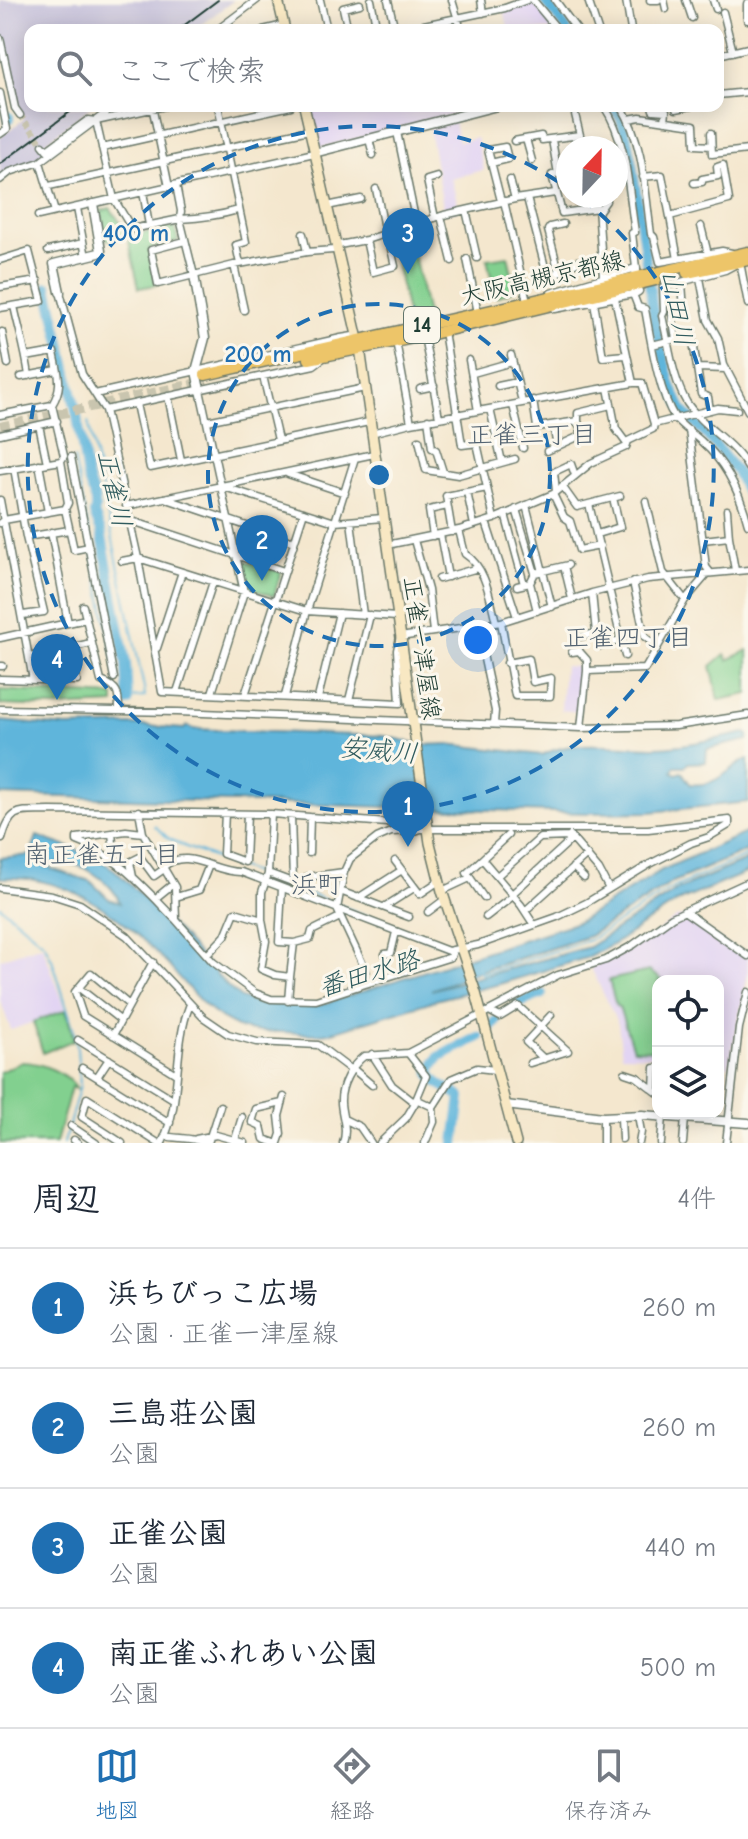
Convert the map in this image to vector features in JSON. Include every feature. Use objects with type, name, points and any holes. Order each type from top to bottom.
[{"type":"main road","points":[[278,0],[283,24]]},
{"type":"main road","name":"正雀一津屋線","points":[[305,112],[360,344],[414,725],[425,827],[460,951],[486,1013],[496,1070],[516,1143]]},
{"type":"main road","name":"大阪高槻京都線","points":[[202,379],[360,344],[478,313],[744,257]]},
{"type":"main road","name":"大阪高槻京都線","points":[[202,379],[327,356],[360,344],[424,336],[534,303]]},
{"type":"street","points":[[225,24],[257,0]]},
{"type":"street","points":[[320,0],[326,24]]},
{"type":"street","points":[[371,0],[376,24]]},
{"type":"street","points":[[388,0],[395,24]]},
{"type":"street","points":[[452,0],[459,24]]},
{"type":"street","points":[[481,0],[483,13]]},
{"type":"street","points":[[491,0],[493,11]]},
{"type":"street","points":[[425,24],[493,11],[530,0],[552,24]]},
{"type":"street","points":[[555,0],[573,24]]},
{"type":"street","points":[[588,0],[596,24]]},
{"type":"street","points":[[626,0],[630,24]]},
{"type":"street","points":[[650,0],[661,0],[666,9]]},
{"type":"street","points":[[686,0],[692,18]]},
{"type":"street","points":[[713,0],[723,24]]},
{"type":"street","points":[[347,24],[343,8],[360,4]]},
{"type":"street","points":[[748,4],[748,19]]},
{"type":"street","points":[[724,26],[733,52]]},
{"type":"street","points":[[0,38],[15,108],[20,115]]},
{"type":"street","points":[[724,54],[748,48]]},
{"type":"street","points":[[724,93],[748,92]]},
{"type":"street","points":[[0,93],[3,122],[7,129],[0,134]]},
{"type":"street","points":[[0,180],[10,172],[40,162],[107,112]]},
{"type":"street","points":[[43,145],[47,150],[88,120],[96,121],[132,112]]},
{"type":"street","points":[[153,112],[164,161],[181,211],[180,219],[194,275],[205,338],[202,379],[207,421],[244,592],[212,693]]},
{"type":"street","points":[[219,112],[246,242],[236,245],[244,310]]},
{"type":"street","points":[[102,148],[263,112]]},
{"type":"street","points":[[38,216],[314,153],[464,112]]},
{"type":"street","points":[[514,141],[541,136],[542,140],[552,140],[580,135],[574,112]]},
{"type":"street","points":[[608,112],[616,136]]},
{"type":"street","points":[[625,112],[643,177],[651,234],[661,275],[662,316],[672,340]]},
{"type":"street","points":[[665,121],[666,112]]},
{"type":"street","points":[[629,119],[640,117],[694,125],[695,145],[711,146]]},
{"type":"street","points":[[96,121],[114,199],[132,229],[201,216],[207,219],[238,210]]},
{"type":"street","points":[[49,186],[309,130]]},
{"type":"street","points":[[397,132],[416,223]]},
{"type":"street","points":[[711,133],[712,154],[748,150]]},
{"type":"street","points":[[369,139],[373,155]]},
{"type":"street","points":[[526,139],[532,161]]},
{"type":"street","points":[[552,140],[556,163]]},
{"type":"street","points":[[670,216],[729,200],[721,154]]},
{"type":"street","points":[[40,162],[55,212]]},
{"type":"street","points":[[491,163],[534,303]]},
{"type":"street","points":[[694,183],[718,176],[717,167],[723,165]]},
{"type":"street","points":[[556,174],[552,175],[562,213],[598,208],[603,276]]},
{"type":"street","points":[[643,177],[662,175],[678,259]]},
{"type":"street","points":[[437,177],[427,180],[452,261]]},
{"type":"street","points":[[510,180],[515,199]]},
{"type":"street","points":[[366,240],[373,272],[395,266],[376,189]]},
{"type":"street","points":[[143,192],[149,225]]},
{"type":"street","points":[[185,241],[151,250],[158,284],[237,265],[333,250],[438,217],[502,201],[555,193]]},
{"type":"street","points":[[628,196],[635,232],[632,233],[637,281],[635,302],[645,309],[659,376],[676,419],[723,464],[735,485],[748,524]]},
{"type":"street","points":[[527,198],[547,275],[578,261],[600,259]]},
{"type":"street","points":[[327,206],[346,199],[361,199]]},
{"type":"street","points":[[93,204],[101,251],[54,264],[82,374],[105,410],[138,558],[162,692],[400,703],[397,650],[400,637],[499,622],[633,582],[666,576],[748,570]]},
{"type":"street","points":[[77,208],[86,257]]},
{"type":"street","points":[[598,212],[601,208]]},
{"type":"street","points":[[466,210],[477,258]]},
{"type":"street","points":[[559,272],[548,230],[563,224]]},
{"type":"street","points":[[701,226],[708,254]]},
{"type":"street","points":[[303,234],[307,252]]},
{"type":"street","points":[[48,251],[83,243]]},
{"type":"street","points":[[0,260],[29,251],[42,301],[0,308]]},
{"type":"street","points":[[661,275],[678,259],[722,251],[744,257]]},
{"type":"street","points":[[661,275],[682,283],[725,270],[744,257]]},
{"type":"street","points":[[744,257],[748,304]]},
{"type":"street","points":[[467,259],[478,313]]},
{"type":"street","points":[[534,303],[603,276],[637,281]]},
{"type":"street","points":[[700,278],[708,320],[718,338],[726,369],[748,411]]},
{"type":"street","points":[[0,287],[38,281]]},
{"type":"street","points":[[534,303],[551,310],[615,298],[637,281]]},
{"type":"street","points":[[682,283],[684,310],[672,314],[677,378],[687,403],[748,465]]},
{"type":"street","points":[[615,298],[633,383]]},
{"type":"street","points":[[594,302],[603,357],[625,355]]},
{"type":"street","points":[[14,306],[24,340],[25,377],[57,370]]},
{"type":"street","points":[[444,331],[462,445],[477,443],[494,519]]},
{"type":"street","points":[[2,332],[8,364]]},
{"type":"street","points":[[652,345],[692,335],[701,394],[708,397],[710,410]]},
{"type":"street","points":[[424,336],[439,417]]},
{"type":"street","points":[[24,340],[34,339]]},
{"type":"street","points":[[396,341],[411,423]]},
{"type":"street","points":[[0,415],[52,405],[60,392],[54,352],[6,353]]},
{"type":"street","points":[[95,394],[202,379],[263,376],[314,365],[327,356]]},
{"type":"street","points":[[473,373],[511,359],[522,402]]},
{"type":"street","points":[[469,360],[478,411]]},
{"type":"street","points":[[697,368],[726,369]]},
{"type":"street","points":[[263,376],[278,440]]},
{"type":"street","points":[[105,410],[168,396],[202,379]]},
{"type":"street","points":[[498,386],[517,382]]},
{"type":"street","points":[[371,433],[428,419],[633,383],[642,383],[654,424],[653,429],[628,441],[626,447],[591,463],[557,490],[526,505],[456,531],[387,545]]},
{"type":"street","points":[[420,389],[434,386]]},
{"type":"street","points":[[207,421],[365,388]]},
{"type":"street","points":[[608,388],[616,429],[627,444]]},
{"type":"street","points":[[475,394],[486,391]]},
{"type":"street","points":[[168,396],[181,460]]},
{"type":"street","points":[[533,400],[537,427],[578,421]]},
{"type":"street","points":[[136,404],[150,468],[369,422]]},
{"type":"street","points":[[52,405],[64,456],[61,461],[68,503],[65,509],[74,550],[89,547]]},
{"type":"street","points":[[513,405],[523,448]]},
{"type":"street","points":[[547,451],[582,435],[578,413],[611,405]]},
{"type":"street","points":[[654,424],[718,408],[737,410]]},
{"type":"street","points":[[490,409],[502,462]]},
{"type":"street","points":[[428,419],[432,448],[436,450],[443,472]]},
{"type":"street","points":[[0,434],[57,421]]},
{"type":"street","points":[[39,425],[48,512]]},
{"type":"street","points":[[553,425],[557,447]]},
{"type":"street","points":[[688,430],[706,567],[710,572]]},
{"type":"street","points":[[419,440],[426,470],[458,475],[481,466],[515,459]]},
{"type":"street","points":[[126,506],[374,454]]},
{"type":"street","points":[[71,457],[114,678]]},
{"type":"street","points":[[285,696],[307,611],[355,458]]},
{"type":"street","points":[[0,471],[61,461]]},
{"type":"street","points":[[575,475],[571,464],[554,472],[564,517],[570,521],[579,550],[600,546]]},
{"type":"street","points":[[14,468],[44,612],[23,615]]},
{"type":"street","points":[[284,472],[345,493]]},
{"type":"street","points":[[221,486],[335,522],[383,518]]},
{"type":"street","points":[[487,488],[446,496],[447,506],[465,554],[473,558],[487,587],[499,622],[507,663],[515,696],[550,696],[551,678],[533,682],[529,659],[507,663]]},
{"type":"street","points":[[557,490],[577,507],[616,497],[620,527],[597,534]]},
{"type":"street","points":[[467,492],[474,525]]},
{"type":"street","points":[[164,498],[294,542]]},
{"type":"street","points":[[0,500],[33,680]]},
{"type":"street","points":[[646,501],[666,576],[685,600]]},
{"type":"street","points":[[589,504],[625,656]]},
{"type":"street","points":[[526,505],[552,607]]},
{"type":"street","points":[[447,506],[429,510],[448,577]]},
{"type":"street","points":[[2,521],[65,509]]},
{"type":"street","points":[[516,509],[535,573]]},
{"type":"street","points":[[727,510],[735,570]]},
{"type":"street","points":[[245,695],[304,512]]},
{"type":"street","points":[[505,514],[524,584],[537,611]]},
{"type":"street","points":[[129,520],[284,571]]},
{"type":"street","points":[[349,700],[367,615],[351,521]]},
{"type":"street","points":[[486,522],[517,617]]},
{"type":"street","points":[[26,537],[69,530]]},
{"type":"street","points":[[51,532],[68,623]]},
{"type":"street","points":[[703,540],[729,537]]},
{"type":"street","points":[[414,540],[428,590],[433,632]]},
{"type":"street","points":[[516,553],[529,550]]},
{"type":"street","points":[[122,561],[138,558],[307,611],[397,617]]},
{"type":"street","points":[[524,584],[535,573],[566,566],[572,599]]},
{"type":"street","points":[[439,579],[478,568]]},
{"type":"street","points":[[155,652],[182,572]]},
{"type":"street","points":[[587,671],[645,669],[685,600],[710,572]]},
{"type":"street","points":[[177,692],[213,582]]},
{"type":"street","points":[[633,582],[645,637],[654,644]]},
{"type":"street","points":[[574,638],[596,633],[592,593]]},
{"type":"street","points":[[83,606],[101,681],[114,685],[119,692],[119,710]]},
{"type":"street","points":[[318,698],[339,613]]},
{"type":"street","points":[[0,637],[86,619]]},
{"type":"street","points":[[477,626],[495,711],[494,724]]},
{"type":"street","points":[[598,637],[600,646],[621,640]]},
{"type":"street","points":[[30,657],[91,643]]},
{"type":"street","points":[[0,679],[77,681],[70,648]]},
{"type":"street","points":[[572,652],[579,651],[587,660],[581,728]]},
{"type":"street","points":[[0,709],[119,710],[414,725],[494,724],[581,728],[676,726],[748,715]]},
{"type":"street","points":[[139,811],[143,833],[173,884],[176,920]]},
{"type":"street","points":[[2,839],[9,817],[17,812],[139,811],[271,814],[571,835],[609,889]]},
{"type":"street","points":[[225,813],[223,854],[245,862],[247,814]]},
{"type":"street","points":[[271,814],[267,877],[262,892],[266,941],[261,969],[290,977]]},
{"type":"street","points":[[291,816],[293,882]]},
{"type":"street","points":[[309,853],[310,817]]},
{"type":"street","points":[[143,833],[112,833],[77,838],[77,841],[91,846],[133,877],[207,955],[255,993],[288,1001],[316,1000],[451,957],[566,912],[650,864],[709,837],[729,825],[729,820],[540,838],[497,876]]},
{"type":"street","points":[[359,986],[366,971],[337,906],[344,872],[350,859],[377,838],[391,832],[415,831],[425,827]]},
{"type":"street","points":[[112,833],[115,862]]},
{"type":"street","points":[[484,898],[467,873],[508,835]]},
{"type":"street","points":[[486,917],[513,895],[571,835]]},
{"type":"street","points":[[525,911],[587,855]]},
{"type":"street","points":[[133,877],[130,862],[140,857],[154,876],[171,860],[182,857],[230,872],[303,886],[307,883],[307,877],[344,872]]},
{"type":"street","points":[[483,860],[534,925]]},
{"type":"street","points":[[395,861],[420,894],[442,891],[470,878]]},
{"type":"street","points":[[176,897],[199,890],[209,865]]},
{"type":"street","points":[[573,867],[584,878]]},
{"type":"street","points":[[358,898],[402,870]]},
{"type":"street","points":[[267,877],[282,888],[337,906],[396,932],[448,951],[460,951]]},
{"type":"street","points":[[343,1143],[347,1133],[341,1094],[351,1069],[361,1057],[408,1053],[558,975],[606,960],[684,911],[748,882]]},
{"type":"street","points":[[157,897],[173,884]]},
{"type":"street","points":[[0,888],[52,895],[80,904],[127,936],[203,1017],[228,1034],[257,1042],[318,1045],[372,1085]]},
{"type":"street","points":[[282,888],[279,942],[294,943],[310,939],[312,931],[340,917]]},
{"type":"street","points":[[384,907],[414,888]]},
{"type":"street","points":[[340,891],[409,917]]},
{"type":"street","points":[[428,912],[442,891]]},
{"type":"street","points":[[684,911],[748,956]]},
{"type":"street","points":[[207,955],[225,936],[235,912],[262,920]]},
{"type":"street","points":[[385,954],[391,953],[396,932]]},
{"type":"street","points":[[288,1001],[294,943]]},
{"type":"street","points":[[113,1035],[153,962]]},
{"type":"street","points":[[128,1004],[91,973],[75,992],[83,1016],[176,1074]]},
{"type":"street","points":[[79,988],[120,1020]]},
{"type":"street","points":[[726,1143],[739,1028],[748,992]]},
{"type":"street","points":[[161,1141],[170,1123],[183,1022],[190,1004]]},
{"type":"street","points":[[486,1013],[500,1017],[518,1006],[568,1051],[530,1063]]},
{"type":"street","points":[[544,1059],[526,1042],[551,1015]]},
{"type":"street","points":[[78,1040],[173,1099]]},
{"type":"street","points":[[380,1143],[406,1118],[426,1076],[408,1053]]},
{"type":"street","points":[[372,1054],[392,1085],[416,1101],[433,1107]]},
{"type":"street","points":[[97,1077],[109,1059]]},
{"type":"street","points":[[82,1068],[170,1123]]},
{"type":"street","points":[[425,1143],[434,1122],[433,1107],[451,1079],[477,1068],[496,1070]]},
{"type":"street","points":[[625,1073],[637,1077],[652,1088]]},
{"type":"street","points":[[122,1143],[82,1117],[87,1098],[161,1141],[186,1141],[211,1135],[245,1143]]},
{"type":"street","points":[[283,1100],[277,1143],[264,1139],[261,1126],[252,1122],[256,1109],[283,1100]]},
{"type":"street","points":[[506,1105],[603,1117],[652,1115]]},
{"type":"street","points":[[196,1139],[206,1143],[220,1106]]},
{"type":"street","points":[[638,1115],[639,1143]]},
{"type":"street","points":[[235,1141],[242,1117]]},
{"type":"street","points":[[603,1117],[603,1143]]},
{"type":"street","points":[[621,1118],[622,1139]]},
{"type":"street","points":[[661,1143],[664,1119]]},
{"type":"street","points":[[683,1143],[689,1119]]},
{"type":"street","points":[[704,1119],[748,1123]]},
{"type":"street","points":[[346,1120],[360,1127],[371,1143]]},
{"type":"street","points":[[71,1126],[96,1143]]},
{"type":"shaded area","points":[[0,0],[234,0],[202,24],[24,24],[24,112],[84,112],[42,145],[47,152],[0,177],[0,137],[24,119],[16,106],[0,30]]},
{"type":"shaded area","points":[[532,1],[551,24],[507,24],[504,11]]},
{"type":"shaded area","points":[[310,112],[464,112],[319,148]]},
{"type":"shaded area","points":[[454,121],[458,142],[476,138],[484,170],[451,178],[459,210],[446,213],[429,128]]},
{"type":"shaded area","points":[[564,666],[578,667],[578,674],[582,674],[580,712],[561,710]]},
{"type":"shaded area","points":[[684,916],[748,958],[748,974],[729,1066],[724,1066],[724,975],[652,975],[652,1056],[622,1055],[618,1024],[591,968],[648,939],[676,918]]},
{"type":"shaded area","points":[[42,945],[66,1010],[11,1030],[0,1000],[0,959]]},
{"type":"green space","points":[[110,208],[130,236],[175,228],[178,241],[149,249],[156,285],[139,288],[128,237],[106,240],[101,211]]},
{"type":"green space","points":[[408,228],[427,315],[408,319],[390,233]]},
{"type":"green space","points":[[508,256],[516,290],[496,297],[487,259]]},
{"type":"green space","points":[[242,560],[281,572],[274,596],[246,587]]},
{"type":"green space","points":[[748,650],[748,694],[719,700],[711,666],[725,654],[728,660]]},
{"type":"green space","points":[[0,690],[114,696],[114,704],[55,707],[0,705]]},
{"type":"green space","points":[[649,971],[655,975],[652,975],[652,1050],[633,1049],[609,980]]},
{"type":"green space","points":[[66,1010],[74,1040],[43,1053],[33,1022]]},
{"type":"green space","points":[[22,1062],[53,1070],[67,1078],[77,1089],[71,1087],[56,1143],[0,1143],[0,1072]]},
{"type":"water","name":"安威川","points":[[0,721],[67,727],[132,725],[184,729],[187,726],[192,729],[384,736],[424,745],[448,744],[542,755],[573,746],[671,746],[745,733],[748,740],[707,749],[706,762],[675,766],[673,772],[682,772],[690,784],[707,783],[748,759],[748,802],[650,812],[586,813],[0,795]]},
{"type":"water","points":[[748,832],[748,850],[673,882],[589,936],[431,990],[589,947],[677,890],[748,859],[748,872],[677,902],[589,957],[322,1034],[237,1027],[208,1008],[134,931],[94,902],[49,883],[0,878],[0,858],[31,855],[47,864],[45,868],[49,865],[51,869],[90,881],[109,899],[120,903],[109,886],[92,872],[72,864],[52,864],[31,853],[37,836],[93,856],[115,870],[241,998],[258,1004],[317,1006],[578,922],[662,870]]},
{"type":"waterway","name":"山田川","points":[[544,0],[562,24]]},
{"type":"waterway","name":"山田川","points":[[616,112],[629,143],[655,324],[671,386],[683,411],[736,471],[748,496]]},
{"type":"waterway","name":"正雀川","points":[[48,287],[94,498],[94,514],[101,531],[126,664],[128,702]]},
{"type":"waterway","points":[[88,422],[144,688],[145,697],[128,698]]},
{"type":"waterway","points":[[74,458],[115,664]]},
{"type":"waterway","name":"番田水路","points":[[155,826],[168,838],[186,847],[447,946]]},
{"type":"waterway","points":[[480,969],[481,974],[590,940],[669,890],[748,855]]},
{"type":"waterway","points":[[0,906],[44,943],[76,1037],[80,1085],[64,1143]]},
{"type":"waterway","points":[[519,1003],[542,994]]},
{"type":"waterway","points":[[492,1026],[496,1021]]},
{"type":"waterway","points":[[455,1143],[461,1097],[438,1083],[430,1070],[440,1056],[479,1037]]},
{"type":"tunnel","points":[[20,115],[43,145]]},
{"type":"tunnel","points":[[661,266],[663,284]]},
{"type":"tunnel","points":[[0,427],[207,381]]},
{"type":"railway","points":[[186,24],[218,0]]},
{"type":"railway","points":[[0,164],[70,112]]},
{"type":"place","name":"正雀公園","points":[[408,274]]},
{"type":"place","name":"三島荘公園","points":[[262,581]]},
{"type":"place","name":"南正雀ふれあい公園","points":[[57,700]]},
{"type":"place","name":"浜ちびっこ広場","points":[[408,847]]},
{"type":"district","name":"正雀三丁目","points":[[532,435]]},
{"type":"district","name":"正雀四丁目","points":[[628,638]]},
{"type":"district","name":"南正雀五丁目","points":[[102,855]]},
{"type":"district","name":"浜町","points":[[317,885]]}]
